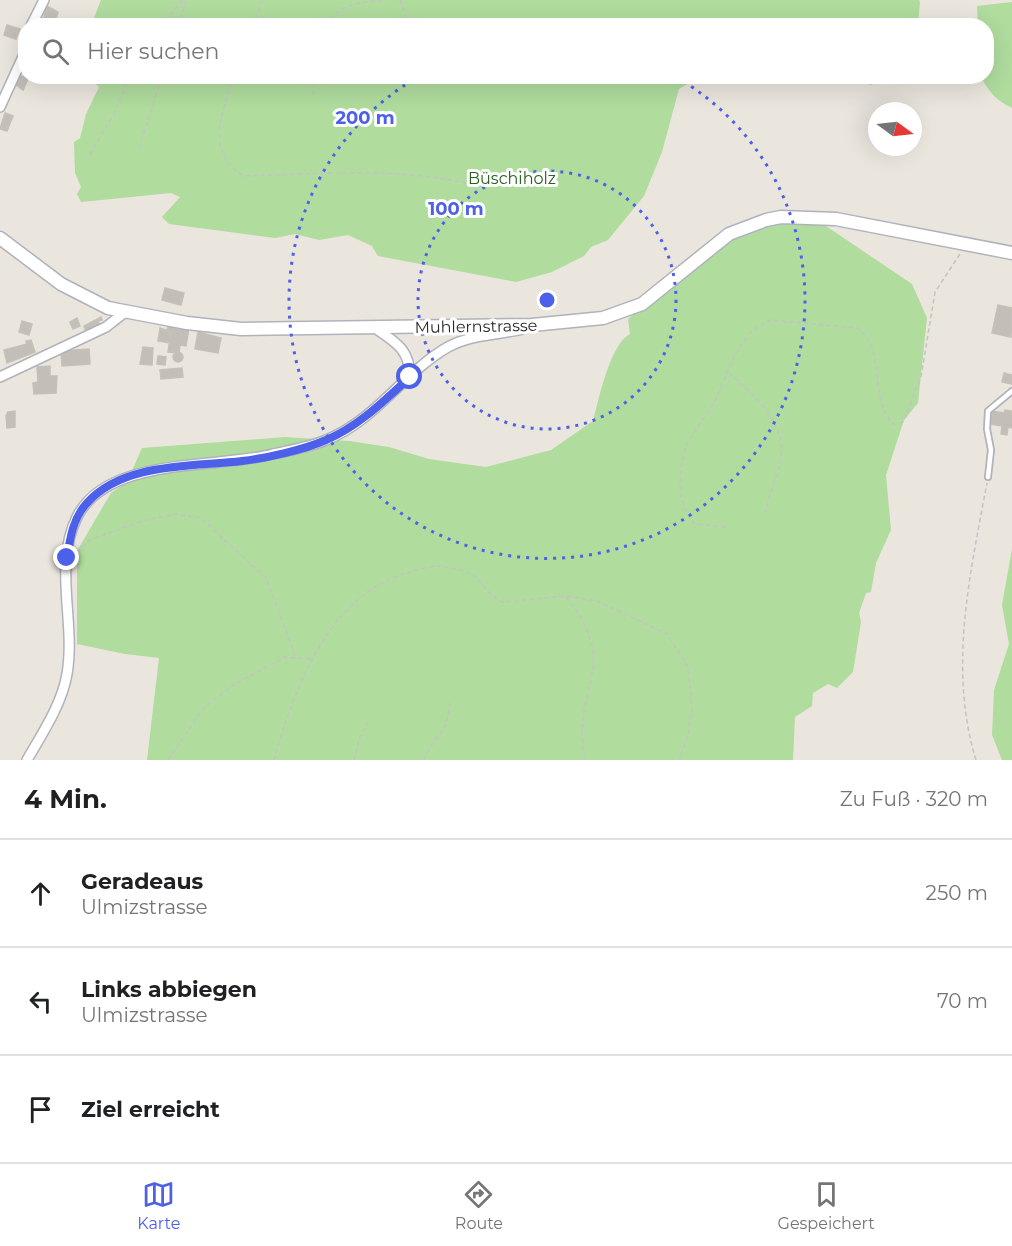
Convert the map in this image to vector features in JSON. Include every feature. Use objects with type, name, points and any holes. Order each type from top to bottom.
[{"type":"street","points":[[35,18],[44,0]]},
{"type":"street","points":[[0,107],[18,68]]},
{"type":"street","name":"Muhlernstrasse","points":[[0,238],[62,284],[91,301],[124,313],[233,328],[532,325],[603,318],[636,308],[675,279],[717,241],[766,219],[823,217],[1012,253]]},
{"type":"street","points":[[0,377],[106,327],[124,313]]},
{"type":"street","points":[[27,760],[65,683],[68,661],[66,590],[68,549],[75,522],[88,501],[108,485],[135,475],[244,461],[326,440],[364,417],[447,348],[461,341],[532,325]]},
{"type":"street","points":[[375,328],[405,350],[410,365],[410,377]]},
{"type":"lane","points":[[988,477],[991,450],[987,429],[988,411],[1012,391]]},
{"type":"path","points":[[167,18],[184,0]]},
{"type":"path","points":[[180,18],[184,0]]},
{"type":"path","points":[[256,18],[262,0]]},
{"type":"path","points":[[331,18],[346,6],[383,0]]},
{"type":"path","points":[[400,0],[406,18]]},
{"type":"path","points":[[90,154],[114,114],[126,84]]},
{"type":"path","points":[[139,148],[159,84]]},
{"type":"path","points":[[231,84],[221,117],[219,136],[222,157],[232,169],[244,176],[331,172],[411,174],[471,184]]},
{"type":"path","points":[[313,95],[314,84]]},
{"type":"path","points":[[725,527],[696,524],[684,511],[683,458],[688,442],[716,398],[745,338],[758,325],[771,320],[857,328],[864,332],[871,344],[885,417],[895,424],[903,422],[921,377],[935,292],[966,244]]},
{"type":"path","points":[[728,372],[765,410],[778,430],[781,459],[767,501],[766,513]]},
{"type":"path","points":[[976,760],[968,734],[962,696],[961,657],[988,477]]},
{"type":"path","points":[[75,553],[90,540],[142,521],[176,514],[201,518],[266,578],[296,658]]},
{"type":"path","points":[[274,760],[321,641],[363,594],[382,581],[430,566],[444,566],[470,573],[494,598],[503,602],[566,596],[597,601],[667,634],[688,667],[692,708],[688,735],[679,760]]},
{"type":"path","points":[[566,596],[577,610],[591,639],[595,660],[581,734],[586,760]]},
{"type":"path","points":[[168,760],[202,710],[230,687],[285,657],[314,659]]},
{"type":"path","points":[[424,760],[428,748],[443,734],[449,717],[450,700]]},
{"type":"path","points":[[354,760],[359,739],[368,723]]},
{"type":"green space","points":[[101,0],[919,0],[920,2],[919,18],[94,18]]},
{"type":"green space","points":[[1012,2],[1012,108],[993,95],[985,84],[994,84],[994,18],[978,18],[977,6]]},
{"type":"green space","name":"Büschiholz","points":[[96,84],[687,84],[679,89],[662,152],[644,196],[608,240],[591,247],[584,256],[552,272],[516,282],[378,256],[372,246],[348,235],[319,240],[295,234],[275,238],[169,224],[162,217],[180,197],[171,193],[81,202],[77,194],[81,187],[75,173],[74,142],[80,138],[86,114],[99,87]]},
{"type":"green space","points":[[765,222],[820,222],[912,284],[927,318],[918,403],[904,420],[886,475],[891,530],[876,563],[871,592],[866,593],[859,613],[861,622],[853,672],[837,688],[828,684],[813,693],[812,706],[795,717],[793,760],[147,760],[159,658],[77,644],[77,551],[111,493],[127,482],[142,448],[285,437],[349,441],[389,447],[429,459],[486,467],[551,450],[593,421],[611,360],[623,340],[630,334],[628,319],[714,245]]},
{"type":"green space","points":[[1012,549],[1012,760],[1002,760],[992,735],[994,690],[1009,644],[1002,605]]},
{"type":"building","points":[[47,6],[58,12],[56,18],[44,18]]},
{"type":"building","points":[[7,25],[18,28],[16,39],[4,35]]},
{"type":"building","points":[[18,77],[18,84],[26,84],[23,90],[15,84]]},
{"type":"building","points":[[5,113],[13,116],[7,131],[0,129]]},
{"type":"building","points":[[165,288],[184,293],[181,305],[162,300]]},
{"type":"building","points":[[998,305],[1012,308],[1011,337],[992,333]]},
{"type":"building","points":[[101,317],[102,320],[98,321],[100,325],[86,331],[84,326]]},
{"type":"building","points":[[77,318],[80,326],[73,329],[70,322]]},
{"type":"building","points":[[22,321],[32,324],[29,335],[19,332]]},
{"type":"building","points":[[168,325],[189,328],[186,346],[180,345],[179,353],[168,352],[171,332],[167,331]]},
{"type":"building","points":[[160,328],[171,332],[169,343],[158,341]]},
{"type":"building","points":[[198,332],[221,338],[218,353],[195,349]]},
{"type":"building","points":[[31,340],[35,352],[7,363],[4,350],[27,344],[26,341]]},
{"type":"building","points":[[143,347],[153,348],[152,365],[140,364]]},
{"type":"building","points":[[89,349],[90,364],[62,366],[61,351]]},
{"type":"building","points":[[178,352],[182,353],[182,361],[178,362],[174,361],[173,357],[174,353]]},
{"type":"building","points":[[158,356],[166,357],[165,365],[157,364]]},
{"type":"building","points":[[50,366],[50,376],[57,376],[56,393],[34,394],[33,383],[38,382],[37,367]]},
{"type":"building","points":[[182,368],[183,377],[161,379],[160,370]]},
{"type":"building","points":[[1004,373],[1012,375],[1012,384],[1002,382]]},
{"type":"building","points":[[1005,410],[1011,411],[1012,414],[1012,428],[1008,427],[1007,435],[1001,434],[1002,426],[990,424],[993,411],[1004,413]]},
{"type":"building","points":[[15,411],[15,427],[7,428],[6,416],[8,412]]},
{"type":"route","points":[[67,558],[72,531],[78,515],[88,501],[108,485],[135,475],[244,461],[326,440],[364,417],[410,377]]}]
